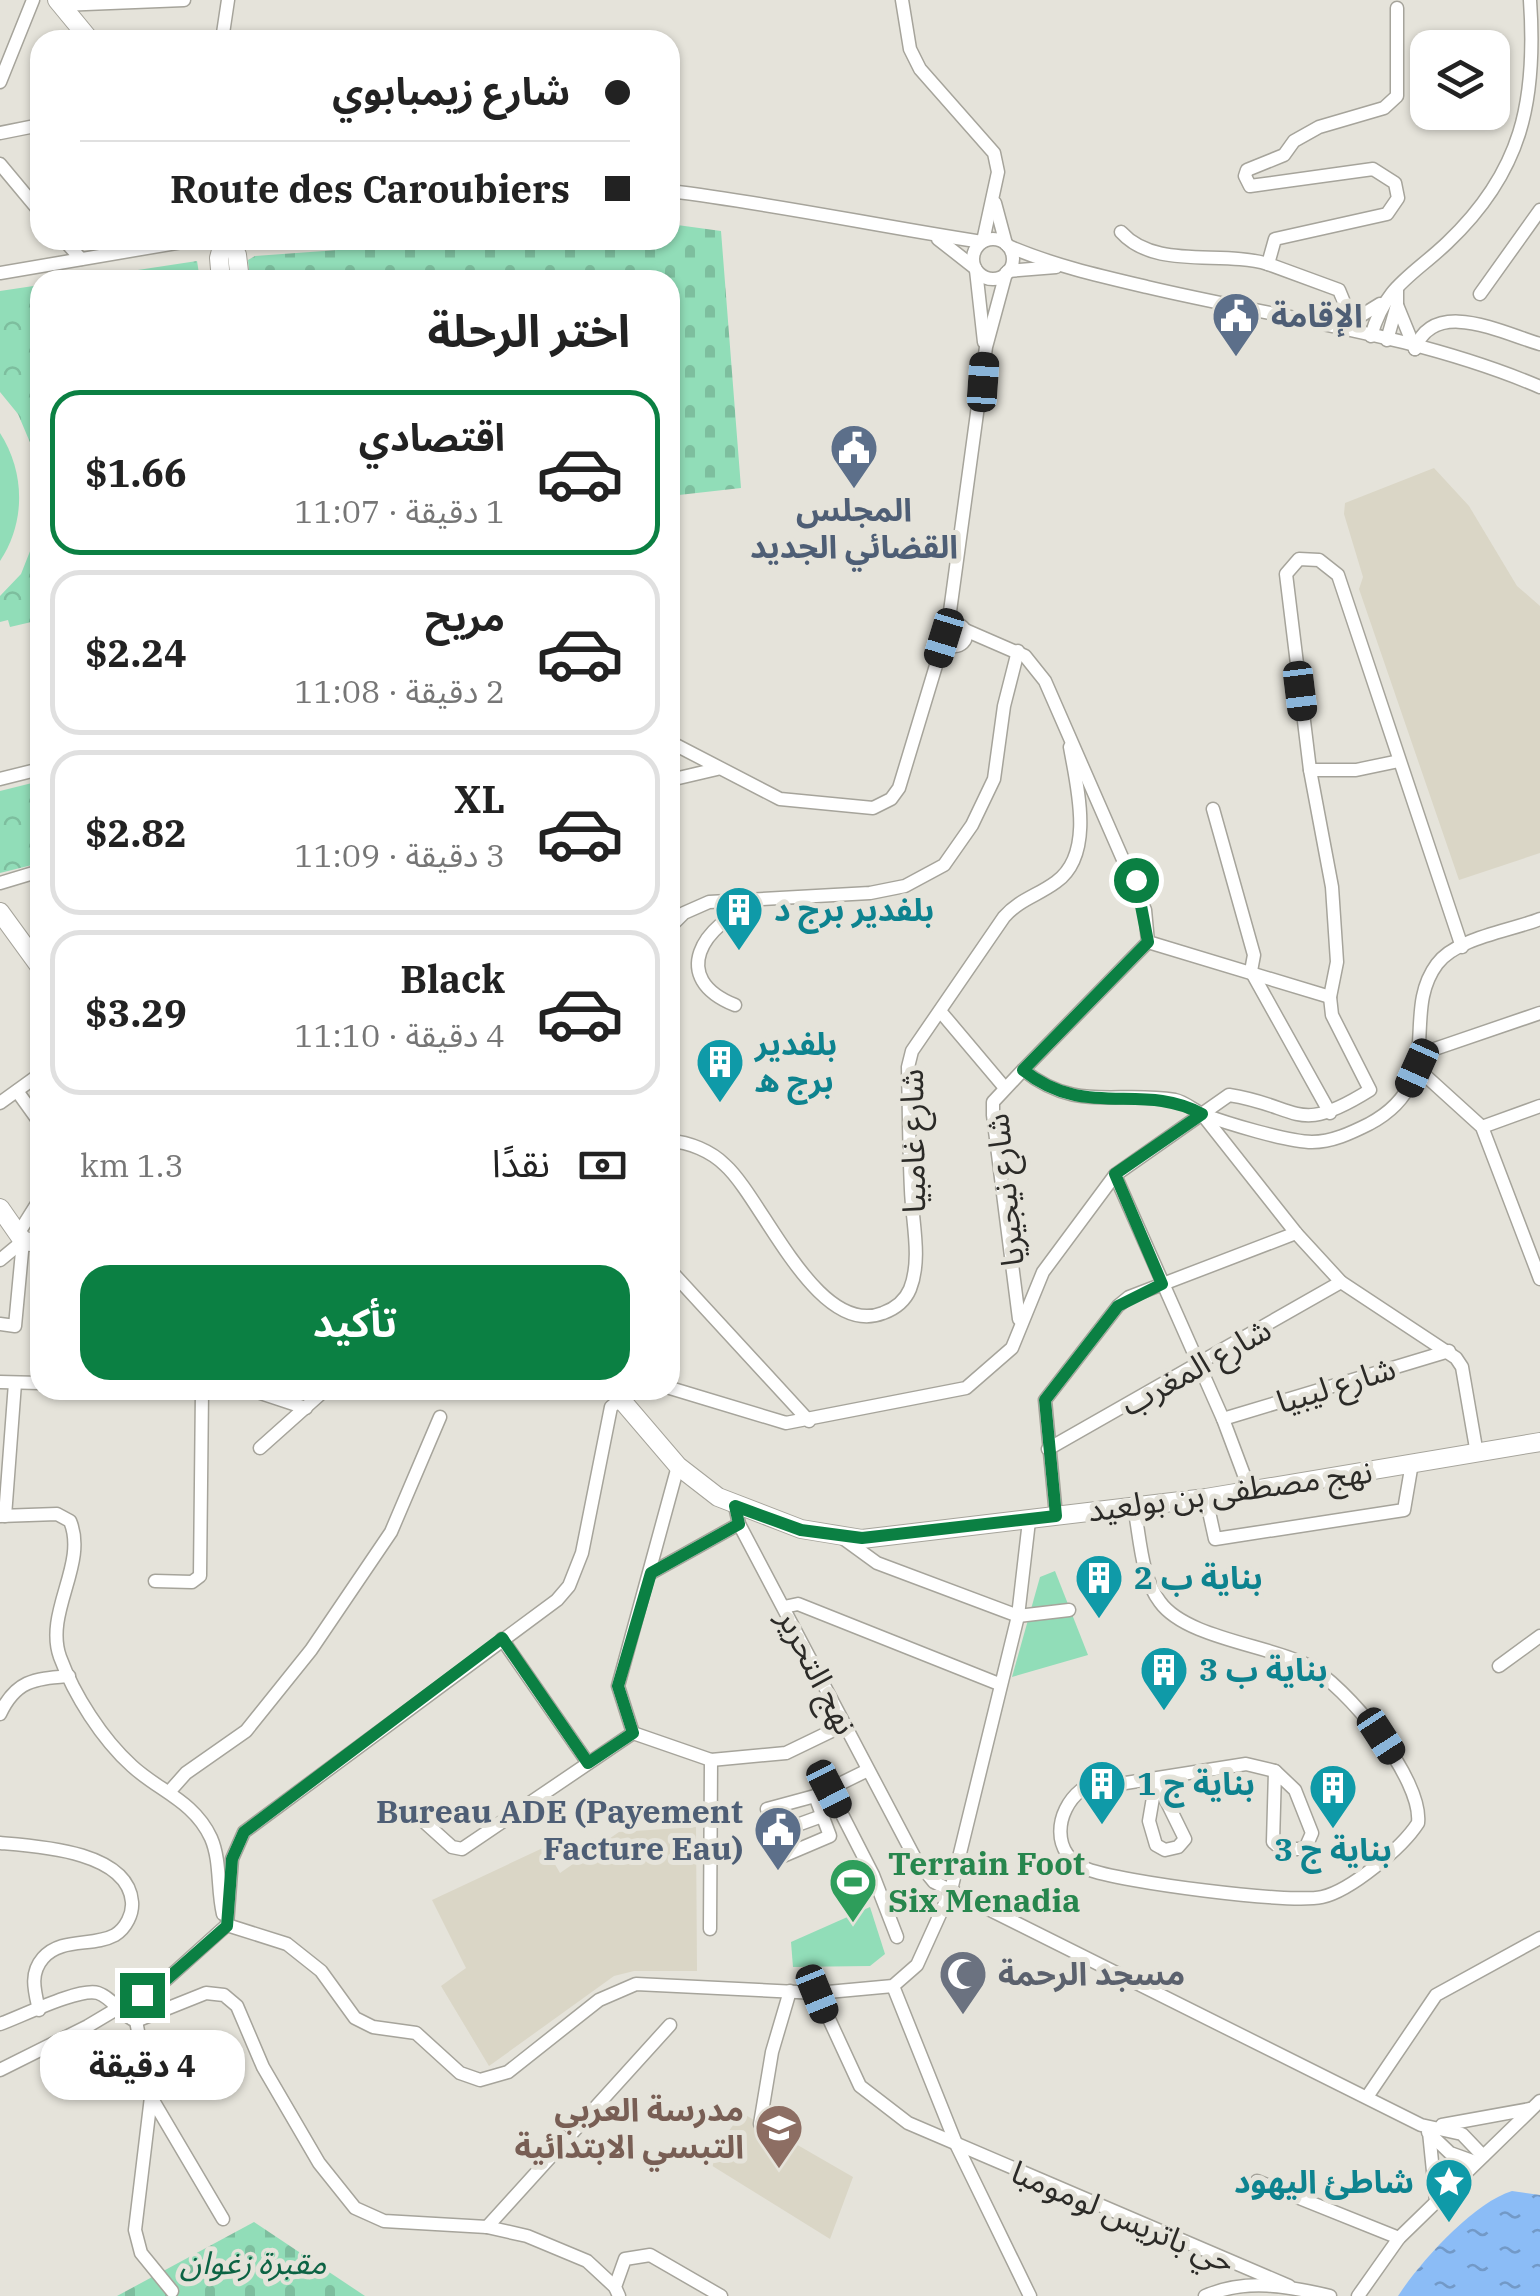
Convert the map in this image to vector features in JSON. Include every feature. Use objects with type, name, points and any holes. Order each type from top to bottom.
[{"type":"main road","points":[[59,3],[82,30]]},
{"type":"main road","points":[[0,912],[30,953]]},
{"type":"main road","points":[[0,1208],[27,1239]]},
{"type":"main road","name":"نهج مصطفى بن بولعيد","points":[[627,1400],[678,1466],[737,1515],[842,1537],[881,1538],[1206,1498],[1540,1442]]},
{"type":"street","points":[[0,82],[33,0]]},
{"type":"street","points":[[59,3],[184,0]]},
{"type":"street","points":[[224,30],[228,0]]},
{"type":"street","points":[[902,0],[910,49],[920,69],[994,152],[998,172],[995,200],[982,241],[973,254],[986,346]]},
{"type":"street","points":[[1341,328],[1380,304],[1448,242],[1497,187],[1516,148],[1526,109],[1530,0]]},
{"type":"street","points":[[1268,264],[1274,240],[1387,214],[1396,203],[1395,183],[1373,169],[1250,186],[1245,176],[1247,170],[1284,155],[1294,141],[1319,126],[1384,108],[1397,96],[1397,8]]},
{"type":"street","points":[[1526,109],[1540,119]]},
{"type":"street","points":[[0,133],[30,127]]},
{"type":"street","points":[[0,164],[30,200]]},
{"type":"street","points":[[680,193],[748,200],[936,238],[995,239],[1065,267],[1341,328],[1480,364],[1540,388]]},
{"type":"street","points":[[680,748],[717,769],[797,803],[883,805],[899,788],[933,676],[955,635],[955,587],[986,346],[1012,258],[995,200]]},
{"type":"street","points":[[1480,294],[1540,210]]},
{"type":"street","points":[[1121,232],[1142,252],[1240,256],[1339,290],[1346,308],[1341,328]]},
{"type":"street","points":[[936,238],[990,278],[1007,272],[1065,267]]},
{"type":"street","points":[[72,250],[80,259]]},
{"type":"street","points":[[0,273],[134,250]]},
{"type":"street","points":[[1396,288],[1398,305],[1415,349]]},
{"type":"street","points":[[1372,336],[1380,304]]},
{"type":"street","points":[[1387,340],[1398,305]]},
{"type":"street","points":[[1415,349],[1420,334],[1436,322],[1457,320],[1540,344]]},
{"type":"street","points":[[680,1391],[762,1419],[809,1421],[966,1388],[1012,1348],[1020,1320],[1064,1238],[1115,1174],[1229,1094],[1307,1118],[1330,1113],[1370,1090],[1332,1016],[1330,997],[1337,962],[1332,887],[1310,770],[1286,574],[1291,564],[1309,557],[1330,566],[1338,575],[1462,947]]},
{"type":"street","points":[[955,635],[1018,651],[1045,681],[1136,880],[1148,942],[1330,997]]},
{"type":"street","points":[[680,918],[692,908],[727,899],[762,902],[906,886],[944,866],[972,826],[994,780],[1004,706],[1018,651]]},
{"type":"street","name":"شارع غامبيا","points":[[680,1142],[690,1144],[726,1165],[760,1217],[832,1303],[855,1316],[886,1312],[897,1306],[910,1290],[914,1270],[908,1067],[912,1052],[1011,909],[1060,880],[1073,862],[1080,820],[1067,728]]},
{"type":"street","points":[[1310,770],[1356,770],[1400,760]]},
{"type":"street","points":[[680,778],[717,769]]},
{"type":"street","points":[[0,779],[30,772]]},
{"type":"street","points":[[1213,809],[1254,955],[1251,972],[1330,1113]]},
{"type":"street","points":[[0,883],[30,874]]},
{"type":"street","points":[[734,1006],[705,990],[699,975],[699,958],[712,929],[762,902]]},
{"type":"street","points":[[1023,1070],[1041,1084],[1082,1099],[1178,1100],[1202,1114],[1287,1140],[1314,1142],[1342,1137],[1396,1105],[1419,1061],[1428,979],[1438,962],[1462,947],[1539,924]]},
{"type":"street","name":"شارع نيجيريا","points":[[1020,1320],[993,1102],[1148,942]]},
{"type":"street","points":[[940,1012],[1005,1088]]},
{"type":"street","points":[[1419,1061],[1540,1013]]},
{"type":"street","points":[[1419,1061],[1482,1127],[1540,1279]]},
{"type":"street","points":[[0,1103],[30,1081]]},
{"type":"street","points":[[17,1091],[30,1110]]},
{"type":"street","points":[[1482,1127],[1540,1106]]},
{"type":"street","points":[[1202,1114],[1296,1233],[1341,1282],[1449,1351],[1462,1367],[1477,1454]]},
{"type":"street","points":[[1115,1174],[1224,1419],[1250,1491]]},
{"type":"street","points":[[1056,1516],[1045,1400],[1118,1306],[1162,1284],[1296,1233]]},
{"type":"street","points":[[0,1260],[27,1239]]},
{"type":"street","points":[[7,1325],[27,1239]]},
{"type":"street","points":[[680,1281],[809,1421]]},
{"type":"street","name":"شارع المغرب","points":[[1048,1449],[1341,1282]]},
{"type":"street","name":"شارع ليبيا","points":[[1224,1419],[1449,1351]]},
{"type":"street","points":[[7,1383],[2,1516],[57,1514],[72,1524],[70,1557],[55,1623],[60,1657],[107,1740],[134,1768],[170,1791],[198,1818],[211,1838],[227,1926]]},
{"type":"street","points":[[155,1581],[192,1582],[200,1576],[202,1400]]},
{"type":"street","points":[[282,1400],[306,1408]]},
{"type":"street","points":[[260,1448],[314,1400]]},
{"type":"street","points":[[0,2070],[167,1979],[227,1926],[232,1859],[244,1832],[557,1600],[577,1570],[610,1407],[615,1400]]},
{"type":"street","points":[[170,1791],[186,1773],[246,1731],[311,1650],[391,1532],[440,1418]]},
{"type":"street","points":[[1206,1498],[1215,1538],[1404,1510],[1412,1463]]},
{"type":"street","points":[[633,1733],[618,1686],[678,1466]]},
{"type":"street","points":[[1134,1506],[1147,1572],[1162,1605],[1188,1623],[1311,1667],[1381,1736],[1415,1793],[1418,1824],[1397,1849],[1324,1896],[1189,1888],[1087,1869],[1070,1860],[1060,1831],[1066,1802],[1080,1790],[1098,1784],[1156,1780],[1246,1764],[1274,1772],[1295,1790],[1312,1833],[1305,1849],[1281,1849],[1274,1842],[1274,1772]]},
{"type":"street","points":[[651,1573],[737,1515]]},
{"type":"street","name":"نهج التحرير","points":[[737,1515],[916,1860],[934,1882],[1427,2128],[1462,2134],[1479,2159]]},
{"type":"street","points":[[227,1926],[287,1944],[321,1971],[355,2018],[374,2027],[416,2033],[460,2073],[480,2080],[508,2072],[599,2000],[636,1984],[817,1994],[893,1986],[918,1965],[951,1890],[1018,1616],[1030,1521]]},
{"type":"street","points":[[842,1537],[878,1563],[1018,1616],[1069,1610]]},
{"type":"street","points":[[784,1607],[798,1604],[999,1684]]},
{"type":"street","points":[[1499,1666],[1540,1636]]},
{"type":"street","points":[[502,1638],[588,1763]]},
{"type":"street","points":[[0,1714],[8,1696],[22,1682],[69,1676]]},
{"type":"street","points":[[633,1733],[711,1760],[786,1753],[844,1725]]},
{"type":"street","points":[[421,1819],[452,1847],[462,1849],[633,1733]]},
{"type":"street","points":[[710,1929],[711,1760]]},
{"type":"street","points":[[822,1792],[822,1816],[830,1836],[783,1856],[767,1809],[822,1792],[868,1770]]},
{"type":"street","points":[[1156,1780],[1185,1838],[1178,1848],[1165,1850],[1156,1845],[1149,1821],[1156,1780]]},
{"type":"street","points":[[822,1792],[873,1875],[897,1937]]},
{"type":"street","points":[[775,1832],[822,1816]]},
{"type":"street","points":[[0,1843],[65,1849],[90,1858],[118,1876],[131,1896],[128,1920],[118,1932],[55,1949],[42,1960],[34,1983],[39,2010]]},
{"type":"street","points":[[1367,2097],[1436,1995],[1540,1938]]},
{"type":"street","name":"حي باتريس لومومبا","points":[[893,1986],[958,2146],[1030,2296]]},
{"type":"street","points":[[0,2024],[89,1991],[106,1997],[116,2010],[136,2021]]},
{"type":"street","points":[[760,2124],[772,2052],[790,1991]]},
{"type":"street","points":[[136,2021],[206,1993],[229,1998],[318,2163],[355,2208],[384,2221],[487,2228],[527,2236],[586,2261],[617,2291]]},
{"type":"street","name":"حي باتريس لومومبا","points":[[817,1994],[846,2064],[872,2098],[908,2123],[1290,2286],[1330,2296]]},
{"type":"street","points":[[136,2021],[150,2097],[135,2230],[141,2253],[172,2291]]},
{"type":"street","points":[[487,2228],[670,2025]]},
{"type":"street","points":[[150,2097],[223,2219]]},
{"type":"street","points":[[1436,2202],[1427,2128],[1536,2105]]},
{"type":"street","points":[[1358,2296],[1399,2238],[1536,2105]]},
{"type":"street","name":"نهج التحرير","points":[[1427,2128],[1450,2152],[1479,2159]]},
{"type":"street","points":[[1256,2180],[1399,2238]]},
{"type":"street","points":[[617,2291],[625,2259],[650,2255],[721,2296]]},
{"type":"street","name":"حي باتريس لومومبا","points":[[1206,2296],[1223,2288],[1290,2286]]},
{"type":"shaded area","points":[[1434,468],[1469,506],[1517,586],[1540,606],[1540,853],[1459,880],[1359,589],[1363,577],[1344,514],[1345,503]]},
{"type":"shaded area","points":[[696,1827],[697,1971],[634,1971],[614,1976],[489,2066],[441,1986],[466,1968],[432,1900],[545,1847],[560,1873],[619,1832]]},
{"type":"shaded area","name":"مدرسة العربي التبسي الابتدائية","points":[[742,2113],[853,2177],[830,2239],[706,2162]]},
{"type":"green space","points":[[680,225],[721,231],[741,488],[680,495],[680,270],[249,270],[248,260],[255,256],[338,250],[680,250]]},
{"type":"green space","points":[[197,261],[198,270],[138,270]]},
{"type":"green space","points":[[30,286],[30,442],[18,414],[0,392],[0,291]]},
{"type":"green space","points":[[0,433],[14,464],[19,497],[14,530],[0,561]]},
{"type":"green space","points":[[30,551],[30,622],[10,627],[8,620],[0,622],[0,596],[21,574]]},
{"type":"green space","points":[[30,784],[30,866],[0,873],[0,791]]},
{"type":"green space","points":[[1055,1571],[1088,1655],[1012,1677],[1040,1577]]},
{"type":"green space","name":"Terrain Foot Six Menadia","points":[[870,1907],[885,1954],[870,1966],[793,1967],[791,1942]]},
{"type":"green space","name":"مقبرة زغوان","points":[[254,2222],[365,2296],[117,2296]]},
{"type":"water","points":[[1512,2191],[1540,2195],[1540,2296],[1398,2296],[1433,2251],[1465,2221]]},
{"type":"place","name":"الإقامة","points":[[1236,358]]},
{"type":"place","name":"المجلس القضائي الجديد","points":[[854,490]]},
{"type":"place","name":"بلفدير برج د","points":[[739,952]]},
{"type":"place","name":"بلفدير برج ه","points":[[720,1104]]},
{"type":"place","name":"بناية ب 2","points":[[1099,1620]]},
{"type":"place","name":"بناية ب 3","points":[[1164,1712]]},
{"type":"place","name":"بناية ج 1","points":[[1102,1826]]},
{"type":"place","name":"بناية ج 3","points":[[1333,1830]]},
{"type":"place","name":"Bureau ADE (Payement Facture Eau)","points":[[778,1872]]},
{"type":"place","name":"Terrain Foot Six Menadia","points":[[853,1924]]},
{"type":"place","name":"مسجد الرحمة","points":[[963,2016]]},
{"type":"place","name":"مدرسة العربي التبسي الابتدائية","points":[[779,2170]]},
{"type":"place","name":"شاطئ اليهود","points":[[1449,2224]]},
{"type":"route","points":[[142,1995],[167,1979],[227,1926],[232,1859],[244,1832],[502,1638],[588,1763],[633,1733],[618,1686],[651,1573],[739,1524],[735,1506],[801,1530],[862,1538],[1056,1516],[1045,1400],[1118,1306],[1162,1284],[1115,1174],[1202,1114],[1178,1100],[1082,1099],[1041,1084],[1023,1070],[1148,942],[1145,910],[1136,880]]}]
